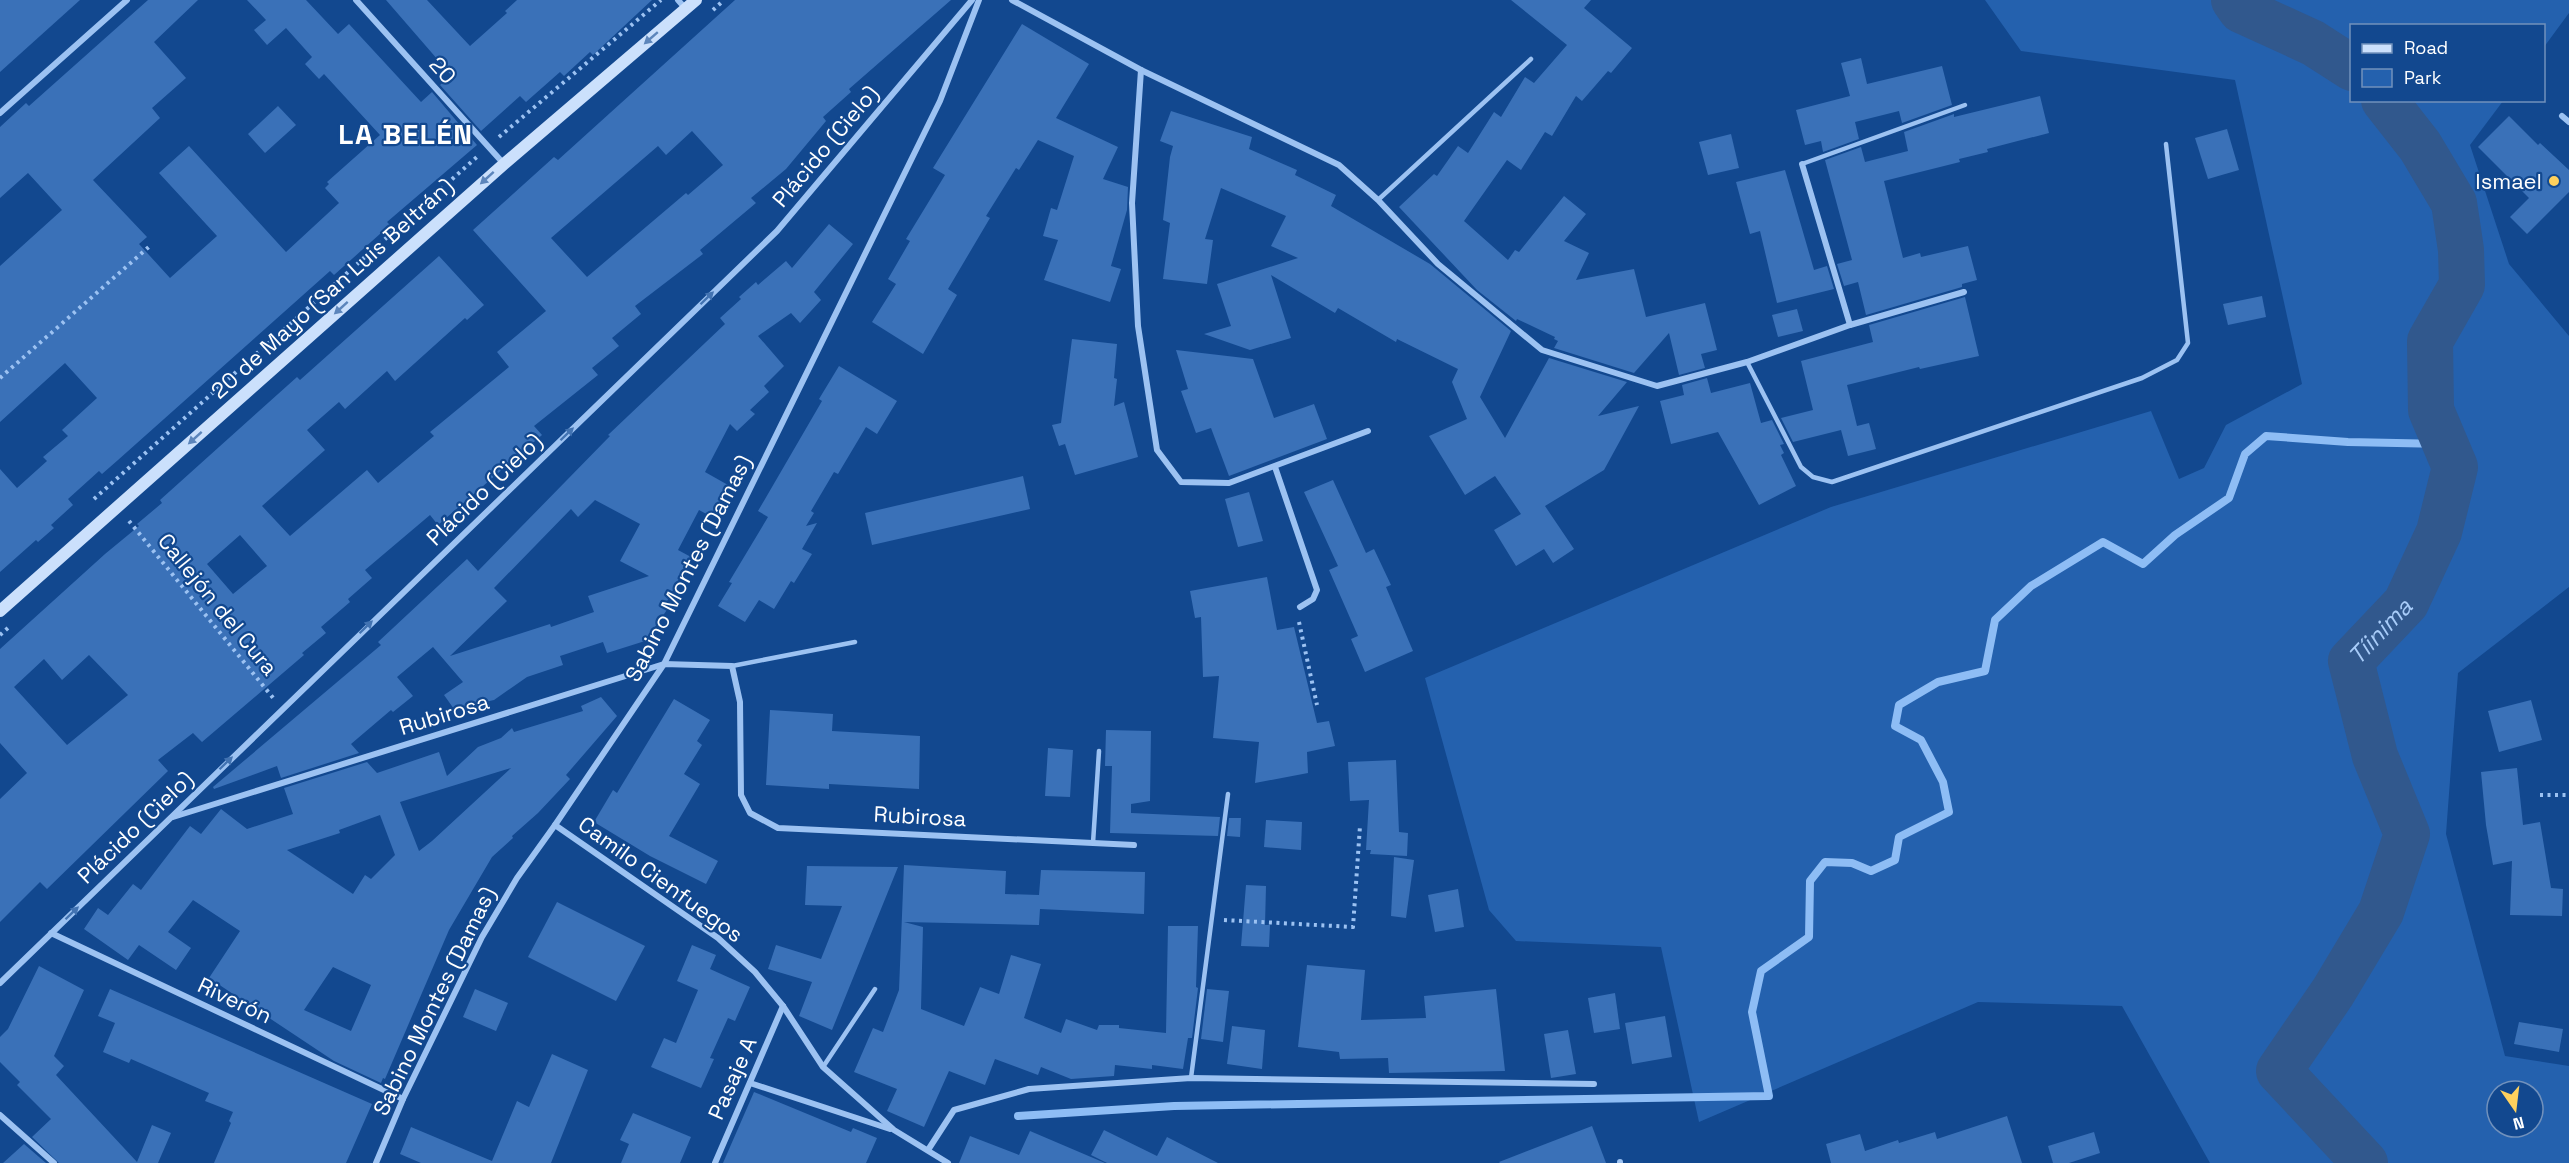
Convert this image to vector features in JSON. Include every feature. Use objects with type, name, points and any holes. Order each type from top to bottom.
[{"type":"main road","name":"20 de Mayo (San Luis Beltrán)","points":[[0,611],[682,4],[696,0]]},
{"type":"street","points":[[0,113],[127,0]]},
{"type":"street","name":"20","points":[[356,0],[504,164]]},
{"type":"street","name":"Plácido (Cielo)","points":[[0,983],[777,231],[972,0]]},
{"type":"street","name":"Sabino Montes (Damas)","points":[[376,1163],[403,1100],[482,937],[517,878],[664,664],[940,101],[979,0]]},
{"type":"street","points":[[1012,0],[1142,70],[1339,165],[1378,200],[1438,264],[1542,350],[1657,386],[1747,362],[1850,325],[1964,292]]},
{"type":"street","points":[[1142,70],[1132,203],[1138,326],[1157,450],[1180,482],[1229,483],[1368,431]]},
{"type":"street","points":[[2562,116],[2569,122]]},
{"type":"street","points":[[1802,164],[1850,325]]},
{"type":"street","points":[[1275,467],[1317,590],[1313,599],[1300,607]]},
{"type":"street","name":"Rubirosa","points":[[169,819],[664,664],[732,666],[740,702],[741,795],[750,813],[778,828],[1134,845]]},
{"type":"street","name":"Camilo Cienfuegos","points":[[555,825],[718,939],[755,972],[783,1006],[823,1067],[894,1130],[948,1163]]},
{"type":"street","name":"Riverón","points":[[51,933],[403,1100]]},
{"type":"street","name":"Pasaje A","points":[[714,1163],[783,1006]]},
{"type":"street","points":[[928,1150],[954,1110],[1029,1089],[1191,1078],[1594,1084]]},
{"type":"street","points":[[750,1083],[894,1130]]},
{"type":"street","points":[[0,1116],[54,1163]]},
{"type":"lane","points":[[1378,200],[1531,59]]},
{"type":"lane","points":[[1802,164],[1965,105]]},
{"type":"lane","points":[[1747,362],[1801,467],[1813,477],[1832,482],[2142,378],[2177,360],[2188,344],[2166,144]]},
{"type":"lane","name":"Rubirosa","points":[[732,666],[855,642]]},
{"type":"lane","points":[[1093,843],[1099,751]]},
{"type":"lane","points":[[1191,1078],[1228,794]]},
{"type":"lane","points":[[823,1067],[874,989]]},
{"type":"path","points":[[89,504],[488,146],[661,0]]},
{"type":"path","points":[[0,378],[151,245]]},
{"type":"path","name":"Callejón del Cura","points":[[129,521],[282,708]]},
{"type":"path","points":[[1300,607],[1298,617],[1317,705]]},
{"type":"path","points":[[2540,795],[2569,795]]},
{"type":"path","points":[[1212,920],[1353,927],[1360,826]]},
{"type":"green space","points":[[1985,0],[2569,0],[2569,13],[2545,46],[2545,24],[2350,24],[2350,102],[2502,102],[2470,145],[2509,264],[2569,336],[2569,587],[2458,673],[2446,834],[2505,1056],[2569,1066],[2569,1163],[2210,1163],[2122,1006],[1978,1002],[1699,1122],[1661,947],[1516,941],[1489,910],[1425,678],[1831,507],[2151,411],[2179,479],[2204,468],[2226,425],[2302,384],[2235,80],[2021,51]]},
{"type":"building","points":[[0,0],[80,0],[0,72]]},
{"type":"building","points":[[148,0],[198,0],[154,42],[186,78],[152,108],[160,118],[93,180],[147,237],[139,244],[170,278],[217,236],[159,173],[189,146],[286,252],[339,203],[325,188],[329,184],[327,182],[380,135],[324,74],[319,79],[305,64],[312,57],[286,28],[267,45],[254,30],[266,20],[247,0],[306,0],[338,34],[349,24],[421,102],[432,92],[477,145],[387,222],[390,225],[334,275],[330,271],[102,474],[99,471],[68,499],[73,505],[51,525],[54,528],[38,542],[36,540],[0,572],[0,469],[17,488],[47,461],[43,457],[68,436],[62,430],[97,398],[65,363],[0,422],[0,266],[62,210],[28,173],[0,198],[0,127],[26,103],[29,106]]},
{"type":"building","points":[[386,0],[427,0],[470,46],[507,13],[505,11],[517,0],[652,0],[593,55],[590,52],[564,76],[560,72],[526,102],[520,96],[481,131],[440,85],[451,75]]},
{"type":"building","points":[[735,0],[951,0],[849,89],[851,92],[823,117],[826,121],[786,169],[751,198],[756,203],[700,250],[703,254],[635,306],[641,314],[612,338],[619,346],[592,368],[598,375],[534,426],[542,435],[438,525],[430,515],[365,570],[372,578],[348,599],[350,602],[321,627],[326,633],[302,653],[304,655],[202,742],[193,733],[158,760],[168,771],[47,889],[40,882],[0,922],[0,799],[27,773],[0,743],[0,649],[139,526],[137,524],[162,503],[160,500],[297,377],[300,380],[439,256],[484,305],[467,320],[465,318],[395,381],[387,371],[345,409],[339,402],[307,430],[325,450],[262,506],[290,536],[367,470],[378,483],[434,436],[430,432],[509,367],[497,352],[546,311],[473,230],[554,157],[558,160]],"holes":[[[692,131],[723,165],[688,195],[686,193],[587,277],[551,238],[658,146],[666,155]],[[240,535],[267,566],[233,594],[207,564]],[[89,655],[128,695],[67,745],[14,687],[44,659],[62,680]]]},
{"type":"building","points":[[1511,0],[1591,0],[1584,8],[1632,48],[1611,73],[1608,71],[1582,101],[1576,96],[1552,136],[1545,132],[1521,170],[1507,160],[1464,221],[1508,260],[1515,250],[1519,252],[1564,196],[1586,214],[1564,241],[1589,253],[1576,280],[1634,269],[1646,317],[1705,303],[1717,350],[1701,354],[1705,368],[1679,375],[1669,333],[1634,373],[1554,348],[1558,341],[1554,339],[1555,337],[1517,319],[1516,321],[1477,290],[1399,207],[1434,174],[1437,176],[1458,146],[1468,153],[1494,112],[1501,117],[1525,77],[1534,83],[1567,45]]},
{"type":"building","points":[[1022,24],[1089,64],[1056,118],[1118,147],[1103,179],[1128,187],[1127,210],[1111,266],[1121,269],[1110,302],[1044,280],[1058,240],[1043,236],[1051,208],[1057,210],[1074,156],[1038,140],[1019,170],[1016,168],[986,216],[990,218],[948,289],[957,295],[923,354],[872,322],[896,284],[888,279],[910,241],[906,239],[945,175],[933,168]]},
{"type":"building","points":[[1861,58],[1867,84],[1942,66],[1952,105],[1902,123],[1899,111],[1855,122],[1859,139],[1823,152],[1821,141],[1805,145],[1796,110],[1850,96],[1841,63]]},
{"type":"building","points":[[2040,96],[2049,133],[1987,149],[1988,152],[1959,159],[1960,162],[1884,181],[1903,258],[1920,253],[1921,257],[1968,246],[1977,280],[1962,284],[1962,287],[1866,315],[1858,282],[1844,286],[1837,264],[1852,260],[1825,160],[1861,147],[1865,162],[1908,151],[1904,132],[1954,114],[1954,117]]},
{"type":"building","points":[[278,106],[296,125],[265,153],[248,134]]},
{"type":"building","points":[[1171,111],[1252,137],[1249,149],[1297,170],[1295,175],[1336,195],[1331,206],[1430,264],[1511,331],[1480,397],[1505,438],[1549,358],[1627,382],[1598,416],[1639,406],[1604,470],[1545,506],[1574,549],[1553,563],[1544,549],[1516,566],[1494,530],[1521,514],[1495,476],[1465,495],[1429,436],[1467,419],[1452,382],[1458,369],[1397,339],[1396,342],[1338,308],[1335,313],[1271,275],[1291,338],[1250,350],[1204,334],[1231,326],[1217,284],[1298,258],[1271,246],[1286,216],[1221,188],[1205,239],[1213,240],[1207,284],[1163,279],[1170,223],[1163,220],[1173,146],[1160,141]]},
{"type":"building","points":[[2509,116],[2538,145],[2540,143],[2569,170],[2569,192],[2527,234],[2510,217],[2529,198],[2478,147]]},
{"type":"building","points":[[2227,129],[2239,170],[2208,179],[2195,138]]},
{"type":"building","points":[[1731,134],[1739,168],[1708,175],[1699,142]]},
{"type":"building","points":[[1785,170],[1814,270],[1827,266],[1834,289],[1777,303],[1760,231],[1750,234],[1736,182]]},
{"type":"building","points":[[829,224],[853,244],[814,292],[821,300],[800,323],[791,313],[758,336],[784,366],[764,386],[769,392],[750,410],[755,414],[737,431],[730,424],[705,472],[728,485],[712,517],[699,510],[678,550],[691,557],[665,605],[669,607],[645,641],[607,653],[603,642],[560,656],[563,665],[527,677],[494,700],[454,709],[444,695],[463,682],[433,647],[397,677],[413,696],[393,712],[391,710],[351,744],[359,753],[281,778],[277,766],[214,789],[213,787],[381,645],[378,642],[467,559],[478,571],[610,436],[608,435],[725,324],[720,318],[741,299],[739,297],[756,282],[758,285],[786,261],[792,268]],"holes":[[[595,500],[640,524],[620,561],[649,576],[588,596],[594,612],[450,656],[507,601],[494,588],[571,509],[578,517]]]},
{"type":"building","points":[[2262,296],[2266,317],[2228,325],[2223,304]]},
{"type":"building","points":[[1965,297],[1979,356],[1920,369],[1919,367],[1847,385],[1857,426],[1869,423],[1876,449],[1848,456],[1841,430],[1793,442],[1781,418],[1813,410],[1801,361],[1873,342],[1869,325]]},
{"type":"building","points":[[1797,309],[1803,331],[1778,337],[1772,315]]},
{"type":"building","points":[[1072,339],[1117,344],[1114,406],[1124,402],[1138,457],[1075,475],[1065,444],[1059,446],[1052,425],[1061,423]]},
{"type":"building","points":[[1176,350],[1253,359],[1274,418],[1314,404],[1327,439],[1229,476],[1211,428],[1196,433],[1181,391],[1188,389]]},
{"type":"building","points":[[839,366],[897,401],[877,434],[866,427],[838,474],[834,472],[811,511],[814,513],[806,526],[817,523],[802,549],[812,554],[794,583],[791,581],[774,609],[759,600],[745,622],[718,606],[732,583],[729,582],[768,517],[758,511],[822,401],[819,399]]},
{"type":"building","points":[[1707,378],[1711,393],[1750,383],[1761,423],[1772,420],[1784,444],[1780,445],[1784,453],[1781,455],[1796,486],[1759,505],[1718,432],[1671,444],[1660,401],[1684,395],[1682,385]]},
{"type":"building","points":[[1023,476],[1030,509],[872,545],[865,513]]},
{"type":"building","points":[[1333,480],[1366,553],[1374,549],[1391,585],[1386,587],[1413,651],[1365,672],[1351,639],[1358,636],[1329,570],[1338,566],[1304,492]]},
{"type":"building","points":[[1249,492],[1263,541],[1238,547],[1225,499]]},
{"type":"building","points":[[1267,577],[1277,630],[1294,627],[1317,723],[1329,721],[1335,746],[1307,752],[1308,773],[1255,783],[1259,742],[1213,738],[1219,676],[1203,677],[1201,617],[1195,618],[1190,591]]},
{"type":"building","points":[[601,697],[617,716],[566,775],[570,779],[492,857],[449,930],[385,1079],[383,1078],[381,1083],[334,1061],[209,978],[240,931],[193,900],[168,932],[191,948],[176,970],[139,945],[128,960],[84,929],[98,908],[108,915],[133,884],[141,890],[190,826],[201,834],[221,809],[247,829],[293,814],[284,788],[367,762],[377,773],[439,752],[447,776],[478,747],[501,738],[512,728],[514,732],[583,711],[581,706]],"holes":[[[511,768],[432,841],[419,851],[400,802]],[[380,815],[395,855],[371,879],[365,875],[353,894],[287,850],[340,833],[339,830]],[[333,967],[371,985],[351,1031],[304,1010]]]},
{"type":"building","points":[[674,699],[710,720],[697,741],[702,745],[684,774],[700,784],[669,836],[718,861],[706,884],[650,856],[594,822],[613,790],[617,793]]},
{"type":"building","points":[[2531,700],[2542,740],[2499,752],[2488,711]]},
{"type":"building","points":[[770,710],[833,714],[832,731],[920,736],[919,789],[829,784],[829,789],[766,785]]},
{"type":"building","points":[[1106,730],[1151,731],[1150,801],[1131,804],[1131,813],[1220,817],[1218,836],[1110,833],[1112,766],[1105,766]]},
{"type":"building","points":[[1048,748],[1073,750],[1070,797],[1045,796]]},
{"type":"building","points":[[1396,760],[1399,832],[1408,833],[1407,856],[1370,854],[1371,850],[1366,850],[1369,800],[1350,801],[1348,762]]},
{"type":"building","points":[[2517,768],[2523,825],[2540,822],[2551,888],[2563,889],[2562,916],[2510,915],[2512,861],[2493,865],[2486,825],[2481,772]]},
{"type":"building","points":[[1229,818],[1241,818],[1240,837],[1227,836]]},
{"type":"building","points":[[1266,820],[1302,822],[1301,850],[1264,847]]},
{"type":"building","points":[[1394,857],[1414,860],[1406,918],[1391,916]]},
{"type":"building","points":[[904,865],[1006,871],[1005,894],[1039,895],[1041,870],[1145,872],[1144,914],[1040,909],[1039,925],[904,922],[923,927],[921,1009],[964,1026],[980,987],[999,994],[1011,955],[1041,964],[1024,1018],[1061,1033],[1066,1019],[1097,1030],[1099,1025],[1119,1025],[1119,1028],[1166,1033],[1168,926],[1198,926],[1196,987],[1198,988],[1192,1038],[1188,1038],[1183,1069],[1152,1065],[1152,1069],[1115,1065],[1114,1076],[1071,1079],[1041,1067],[1038,1075],[995,1059],[985,1085],[949,1071],[924,1127],[887,1111],[897,1089],[854,1072],[873,1028],[883,1032],[899,990]]},
{"type":"building","points":[[807,866],[898,867],[832,1030],[799,1016],[812,982],[768,969],[776,945],[821,959],[842,906],[805,905]]},
{"type":"building","points":[[1246,885],[1266,886],[1265,925],[1270,925],[1269,947],[1241,946]]},
{"type":"building","points":[[1458,889],[1464,927],[1435,932],[1428,895]]},
{"type":"building","points":[[557,902],[645,946],[616,1001],[528,957]]},
{"type":"building","points":[[692,945],[716,955],[710,969],[750,987],[735,1021],[728,1018],[710,1058],[714,1059],[701,1088],[651,1067],[664,1038],[676,1043],[698,990],[677,981]]},
{"type":"building","points":[[1307,965],[1365,970],[1361,1020],[1426,1018],[1424,996],[1496,989],[1505,1071],[1389,1073],[1388,1058],[1340,1059],[1339,1052],[1298,1047]]},
{"type":"building","points":[[39,966],[84,990],[54,1056],[64,1066],[56,1075],[137,1162],[152,1125],[171,1133],[158,1163],[59,1163],[32,1137],[51,1119],[17,1085],[20,1082],[0,1062],[0,1037],[8,1029]]},
{"type":"building","points":[[110,989],[372,1104],[346,1163],[214,1163],[231,1123],[229,1121],[233,1112],[205,1101],[209,1093],[131,1059],[129,1063],[103,1052],[115,1023],[98,1016]]},
{"type":"building","points":[[475,989],[508,1003],[496,1031],[463,1017]]},
{"type":"building","points":[[1207,989],[1229,991],[1223,1042],[1201,1039]]},
{"type":"building","points":[[1615,993],[1620,1029],[1594,1033],[1588,998]]},
{"type":"building","points":[[1665,1016],[1672,1057],[1632,1064],[1625,1023]]},
{"type":"building","points":[[2519,1022],[2563,1029],[2559,1052],[2514,1044]]},
{"type":"building","points":[[1232,1026],[1265,1030],[1262,1069],[1227,1064]]},
{"type":"building","points":[[1568,1030],[1576,1074],[1551,1078],[1544,1034]]},
{"type":"building","points":[[552,1054],[588,1070],[551,1163],[421,1163],[400,1154],[411,1127],[492,1161],[517,1101],[529,1107]]},
{"type":"building","points":[[754,1092],[851,1132],[853,1128],[877,1138],[866,1163],[723,1163]]},
{"type":"building","points":[[633,1113],[691,1137],[680,1163],[621,1163],[629,1144],[620,1140]]},
{"type":"building","points":[[2007,1116],[2022,1163],[1831,1163],[1826,1144],[1860,1134],[1865,1151],[1898,1140],[1899,1143],[1935,1132],[1937,1139]]},
{"type":"building","points":[[1592,1126],[1606,1163],[1499,1162]]},
{"type":"building","points":[[1104,1130],[1157,1156],[1167,1137],[1218,1163],[1107,1163],[1091,1155]]},
{"type":"building","points":[[1030,1131],[1105,1163],[959,1163],[970,1136],[1019,1155]]},
{"type":"building","points":[[2094,1132],[2100,1153],[2069,1163],[2053,1163],[2048,1146]]},
{"type":"building","points":[[24,1144],[46,1163],[3,1163]]},
{"type":"waterway","name":"Tíinima","points":[[2234,0],[2241,10],[2313,43],[2350,67]]},
{"type":"waterway","name":"Tíinima","points":[[2365,1163],[2279,1071],[2333,992],[2381,912],[2407,834],[2375,756],[2351,661],[2406,603],[2439,532],[2455,467],[2431,410],[2430,341],[2462,285],[2461,250],[2454,203],[2420,146],[2386,102]]},
{"type":"waterway","points":[[1018,1116],[1174,1106],[1769,1096],[1752,1012],[1761,971],[1809,937],[1810,881],[1825,862],[1852,863],[1871,871],[1895,860],[1899,837],[1949,812],[1943,782],[1921,740],[1895,726],[1899,705],[1938,682],[1985,671],[1995,620],[2031,586],[2103,542],[2143,564],[2175,535],[2229,498],[2245,454],[2266,436],[2348,442],[2445,444]]},
{"type":"place","name":"Ismael","points":[[2554,181]]},
{"type":"district","name":"LA BELÉN","points":[[406,134]]}]
